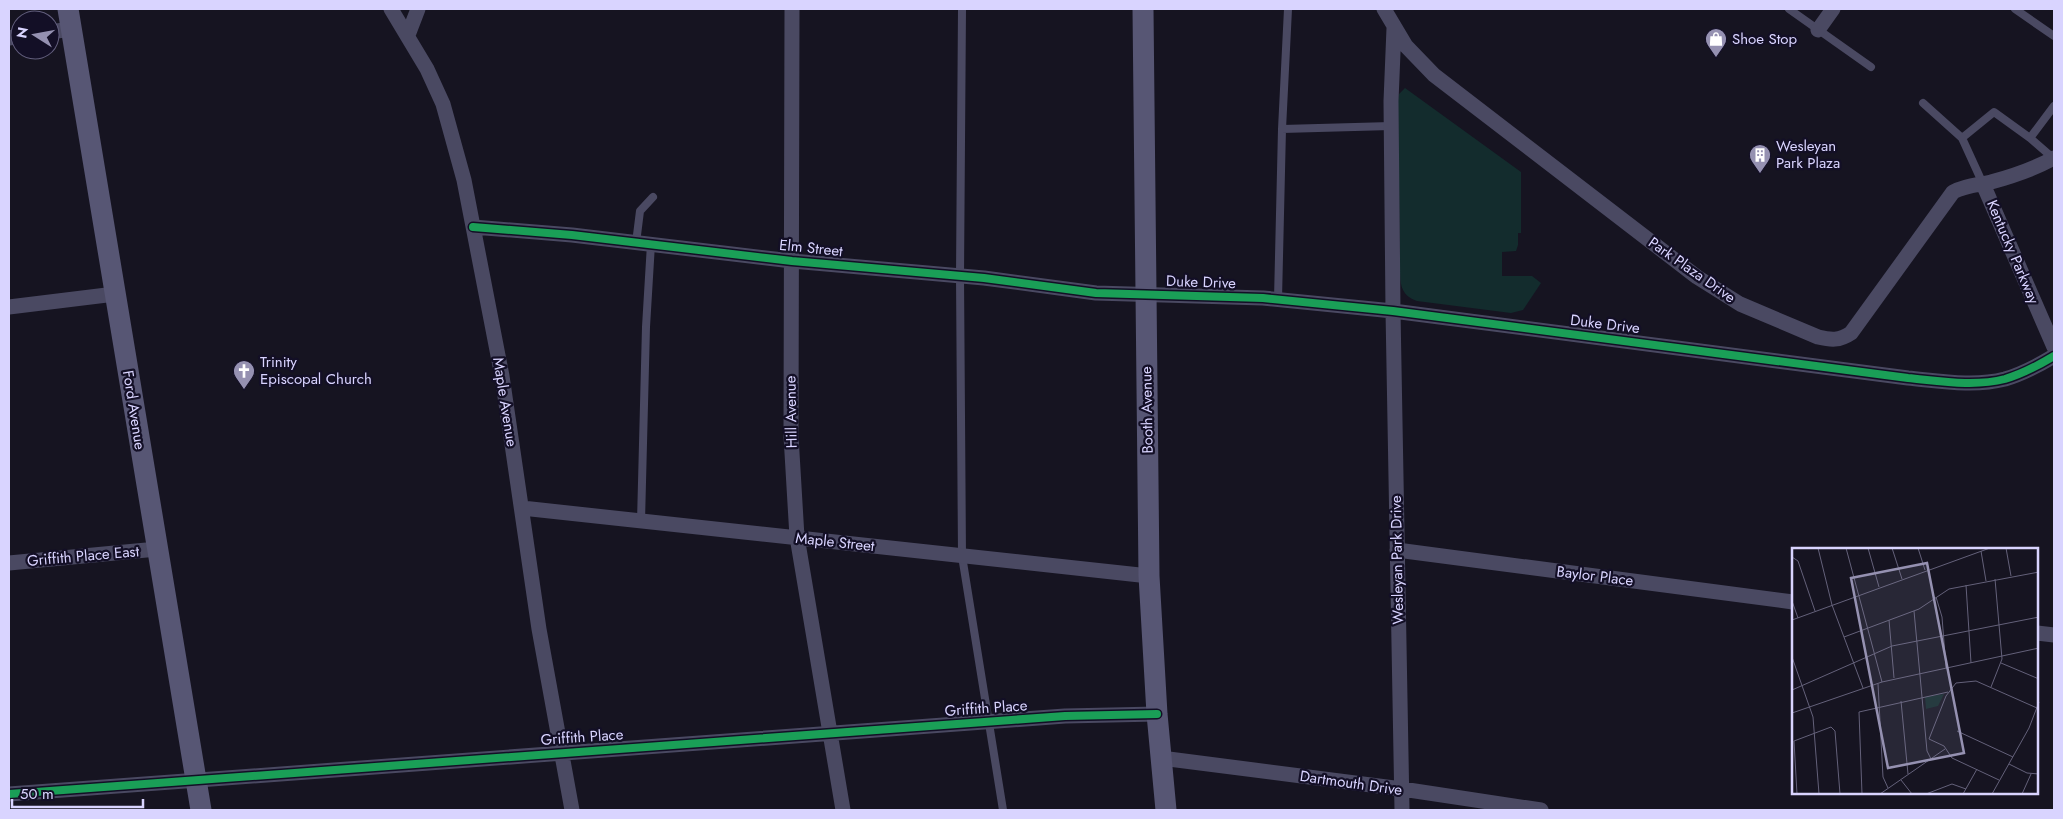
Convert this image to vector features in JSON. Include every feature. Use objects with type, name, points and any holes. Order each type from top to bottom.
[{"type":"street","name":"Maple Avenue","points":[[391,9],[428,69],[443,104],[464,180],[502,376],[539,629],[572,810]]},
{"type":"street","points":[[408,35],[418,9]]},
{"type":"street","name":"Hill Avenue","points":[[792,9],[791,436],[797,537],[843,810]]},
{"type":"street","name":"Booth Avenue","points":[[1143,9],[1149,576],[1157,714],[1166,810]]},
{"type":"street","name":"Park Plaza Drive","points":[[1384,9],[1406,46],[1434,75],[1697,277],[1740,304],[1818,337],[1830,340],[1841,339],[1851,333],[1953,192],[1965,186],[1983,184],[2013,176],[2054,159]]},
{"type":"street","points":[[1818,30],[1833,9]]},
{"type":"street","name":"Ford Avenue","points":[[69,19],[201,810]]},
{"type":"street","name":"Park Plaza Drive","points":[[1393,311],[1391,126],[1394,28]]},
{"type":"street","name":"Kentucky Parkway","points":[[1983,184],[2054,347]]},
{"type":"street","name":"Elm Street","points":[[473,228],[572,235],[792,261],[960,276],[1096,293],[1146,294]]},
{"type":"street","points":[[9,307],[115,294]]},
{"type":"street","name":"Duke Drive","points":[[1146,294],[1278,299],[1393,311],[1900,377],[1964,383],[2006,379],[2054,356]]},
{"type":"street","name":"Wesleyan Park Drive","points":[[1393,311],[1402,810]]},
{"type":"street","name":"Maple Street","points":[[522,508],[1149,576]]},
{"type":"street","name":"Griffith Place East","points":[[9,563],[157,549]]},
{"type":"street","name":"Baylor Place","points":[[1397,550],[1792,602]]},
{"type":"street","points":[[2038,633],[2054,636]]},
{"type":"street","name":"Griffith Place","points":[[9,794],[1065,716],[1157,714]]},
{"type":"street","name":"Dartmouth Drive","points":[[1161,758],[1402,789],[1541,810]]},
{"type":"lane","points":[[962,9],[960,276],[962,556],[1003,810]]},
{"type":"lane","points":[[1278,299],[1282,129],[1288,9]]},
{"type":"lane","points":[[1789,9],[1871,67]]},
{"type":"lane","points":[[2015,9],[2054,36]]},
{"type":"lane","points":[[1923,103],[1962,138],[1983,184]]},
{"type":"lane","points":[[2030,138],[2054,106]]},
{"type":"lane","points":[[1962,138],[1994,112],[2030,138],[2054,159]]},
{"type":"lane","points":[[1282,129],[1391,126]]},
{"type":"lane","points":[[641,521],[646,327],[644,244],[640,211],[653,197]]},
{"type":"green space","points":[[1405,88],[1521,172],[1521,233],[1518,233],[1516,251],[1502,252],[1502,276],[1532,276],[1541,283],[1523,310],[1511,313],[1417,301],[1404,292],[1400,273],[1398,100],[1399,94]]},
{"type":"cycle path","points":[[473,227],[572,235],[792,261],[984,278],[1096,293],[1263,298],[1393,311],[1945,382],[1981,383],[2005,379],[2018,375],[2054,356]]},
{"type":"cycle path","points":[[9,794],[1065,716],[1157,714]]},
{"type":"place","name":"Shoe Stop","points":[[1716,58]]},
{"type":"place","name":"Wesleyan Park Plaza","points":[[1760,174]]},
{"type":"place","name":"Trinity Episcopal Church","points":[[244,390]]}]
